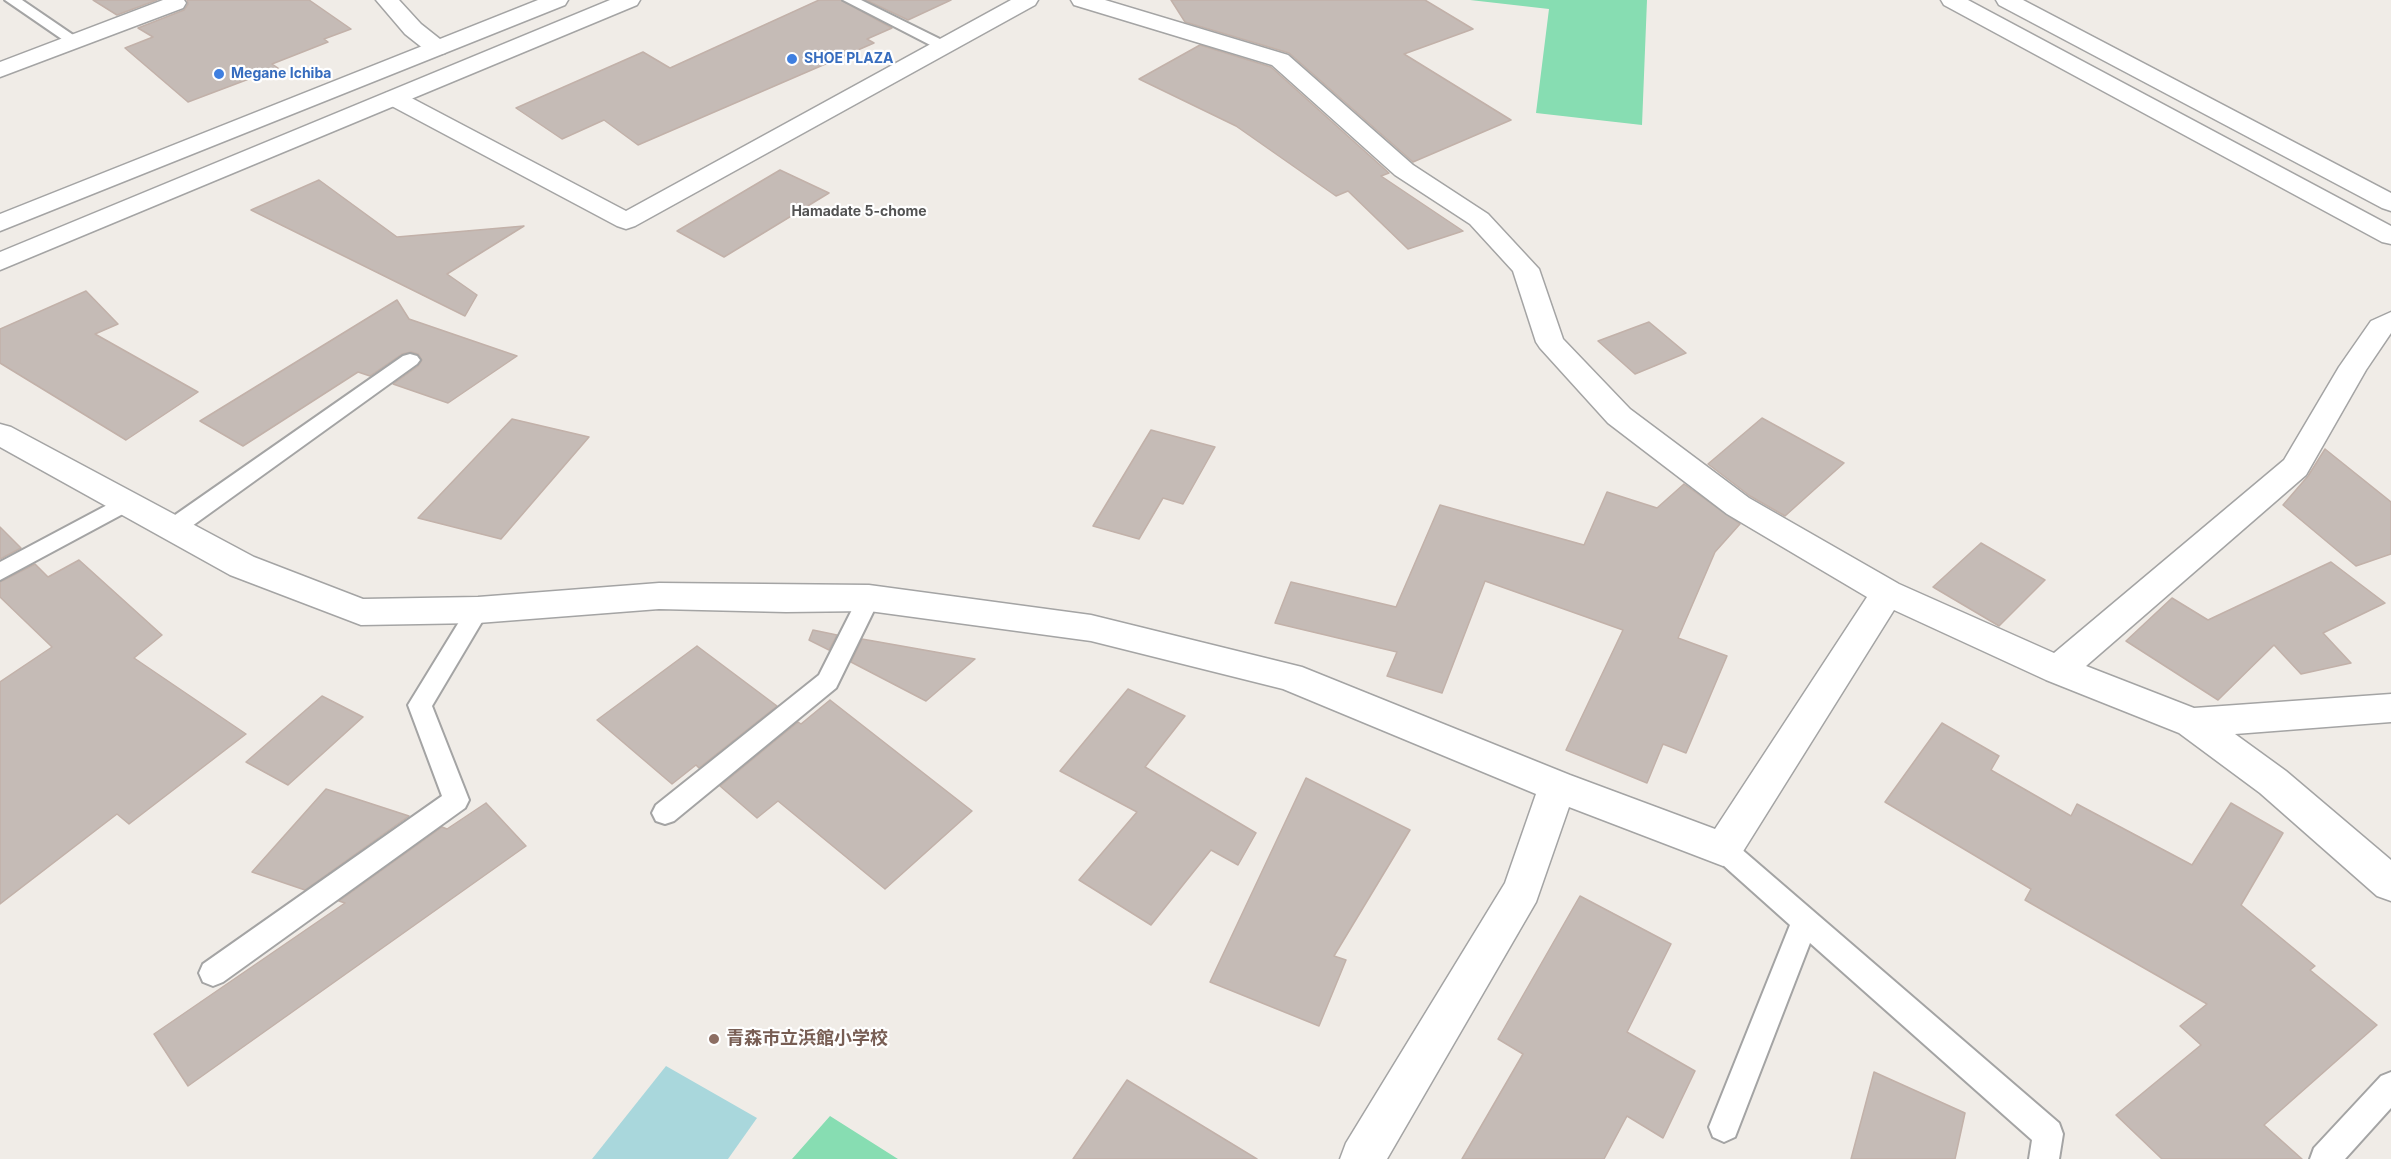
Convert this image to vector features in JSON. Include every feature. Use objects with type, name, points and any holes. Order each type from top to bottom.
[{"type":"street","points":[[387,0],[413,30],[437,48]]},
{"type":"street","points":[[0,223],[557,0]]},
{"type":"street","points":[[0,262],[628,0]]},
{"type":"street","points":[[394,98],[626,221],[1027,0]]},
{"type":"street","points":[[1082,0],[1280,60],[1404,170],[1479,219],[1526,269],[1550,342],[1619,416],[1738,506],[1887,593],[2058,670],[2192,723],[2273,782],[2391,884]]},
{"type":"street","points":[[1952,0],[2391,236]]},
{"type":"street","points":[[2007,0],[2391,202]]},
{"type":"street","points":[[0,70],[175,3]]},
{"type":"street","points":[[2058,670],[2295,467],[2353,367],[2381,327],[2391,321]]},
{"type":"street","points":[[0,434],[242,566],[361,612],[478,610],[659,596],[869,598],[1091,628],[1290,677],[1557,786],[1723,849],[1887,593]]},
{"type":"street","points":[[2192,723],[2391,708]]},
{"type":"street","points":[[1362,1159],[1522,890],[1557,786]]},
{"type":"lane","points":[[12,0],[74,41]]},
{"type":"lane","points":[[850,0],[944,46]]},
{"type":"lane","points":[[173,528],[410,360]]},
{"type":"lane","points":[[0,572],[126,502]]},
{"type":"lane","points":[[665,813],[828,681],[869,598]]},
{"type":"lane","points":[[213,973],[456,800],[420,705],[478,610]]},
{"type":"lane","points":[[1723,849],[2048,1134],[2044,1159]]},
{"type":"lane","points":[[1724,1127],[1805,922]]},
{"type":"lane","points":[[2325,1159],[2391,1086]]},
{"type":"green space","points":[[1470,0],[1647,0],[1642,125],[1536,113],[1549,9]]},
{"type":"green space","points":[[830,1116],[898,1159],[792,1159]]},
{"type":"water","points":[[666,1066],[757,1118],[728,1159],[592,1159]]},
{"type":"building","points":[[93,0],[157,0],[117,15]]},
{"type":"building","points":[[187,0],[309,0],[351,29],[324,39],[328,42],[272,64],[278,68],[188,102],[125,48],[153,37],[138,28],[184,10],[188,4]]},
{"type":"building","points":[[819,0],[841,0],[892,28],[867,39],[874,43],[638,145],[604,120],[562,139],[516,108],[643,52],[670,68]]},
{"type":"building","points":[[866,0],[951,0],[908,20]]},
{"type":"building","points":[[1171,0],[1425,0],[1473,29],[1404,54],[1511,120],[1413,162],[1289,53],[1185,22]]},
{"type":"building","points":[[1200,45],[1271,67],[1389,173],[1381,176],[1463,231],[1408,249],[1348,191],[1336,196],[1236,126],[1139,79]]},
{"type":"building","points":[[780,170],[829,193],[724,257],[677,231]]},
{"type":"building","points":[[319,180],[397,237],[524,226],[447,274],[477,295],[465,316],[251,210]]},
{"type":"building","points":[[86,291],[118,324],[95,334],[198,392],[126,440],[0,363],[0,329]]},
{"type":"building","points":[[397,300],[409,319],[517,356],[448,403],[393,384],[418,366],[422,360],[418,354],[411,352],[402,354],[370,376],[358,372],[243,446],[200,421]]},
{"type":"building","points":[[1649,322],[1686,353],[1635,374],[1598,341]]},
{"type":"building","points":[[1762,418],[1844,463],[1785,516],[1750,496],[1708,464]]},
{"type":"building","points":[[512,419],[589,437],[501,539],[418,518]]},
{"type":"building","points":[[1151,430],[1215,447],[1183,504],[1163,498],[1139,539],[1093,526]]},
{"type":"building","points":[[2325,449],[2391,502],[2391,554],[2356,566],[2283,505],[2308,476]]},
{"type":"building","points":[[1684,484],[1740,524],[1715,552],[1678,638],[1727,656],[1686,753],[1663,744],[1647,783],[1566,750],[1623,630],[1485,581],[1442,693],[1387,676],[1397,652],[1275,623],[1291,582],[1396,607],[1440,505],[1584,545],[1607,492],[1657,508]]},
{"type":"building","points":[[0,527],[21,548],[0,559]]},
{"type":"building","points":[[1981,543],[2045,580],[1999,626],[1933,587]]},
{"type":"building","points":[[79,560],[162,635],[134,658],[246,734],[129,824],[117,814],[0,904],[0,682],[52,647],[0,597],[0,582],[35,564],[48,577]]},
{"type":"building","points":[[2331,562],[2385,603],[2323,633],[2351,663],[2301,674],[2274,645],[2218,700],[2126,641],[2172,598],[2208,620]]},
{"type":"building","points":[[813,630],[837,635],[829,650],[809,640]]},
{"type":"building","points":[[862,639],[975,659],[926,701],[851,662]]},
{"type":"building","points":[[697,646],[777,706],[699,768],[696,765],[672,784],[597,720]]},
{"type":"building","points":[[1128,689],[1185,716],[1145,767],[1256,833],[1238,865],[1211,850],[1151,925],[1079,880],[1137,812],[1060,771]]},
{"type":"building","points":[[322,696],[363,717],[288,785],[246,762]]},
{"type":"building","points":[[830,700],[972,811],[885,889],[778,801],[757,818],[720,786],[798,722],[801,724]]},
{"type":"building","points":[[1942,723],[1999,756],[1991,770],[2071,816],[2077,804],[2192,865],[2231,803],[2283,833],[2241,905],[2315,966],[2310,970],[2377,1025],[2264,1125],[2302,1159],[2162,1159],[2116,1115],[2201,1045],[2180,1026],[2207,1004],[2025,900],[2031,889],[1885,802]]},
{"type":"building","points":[[1306,778],[1410,830],[1334,956],[1346,960],[1319,1026],[1210,982]]},
{"type":"building","points":[[326,789],[409,816],[305,890],[252,872]]},
{"type":"building","points":[[486,803],[526,846],[188,1086],[154,1034],[345,903],[339,901],[442,827],[447,829]]},
{"type":"building","points":[[1580,896],[1671,944],[1627,1032],[1695,1071],[1663,1138],[1627,1116],[1604,1159],[1462,1159],[1523,1054],[1498,1039]]},
{"type":"building","points":[[1874,1072],[1965,1113],[1955,1159],[1851,1159]]},
{"type":"building","points":[[1127,1080],[1257,1159],[1073,1159]]},
{"type":"place","name":"SHOE PLAZA","points":[[792,59]]},
{"type":"place","name":"Megane Ichiba","points":[[219,74]]},
{"type":"place","name":"青森市立浜館小学校","points":[[714,1039]]},
{"type":"district","name":"Hamadate 5-chome","points":[[859,212]]}]
